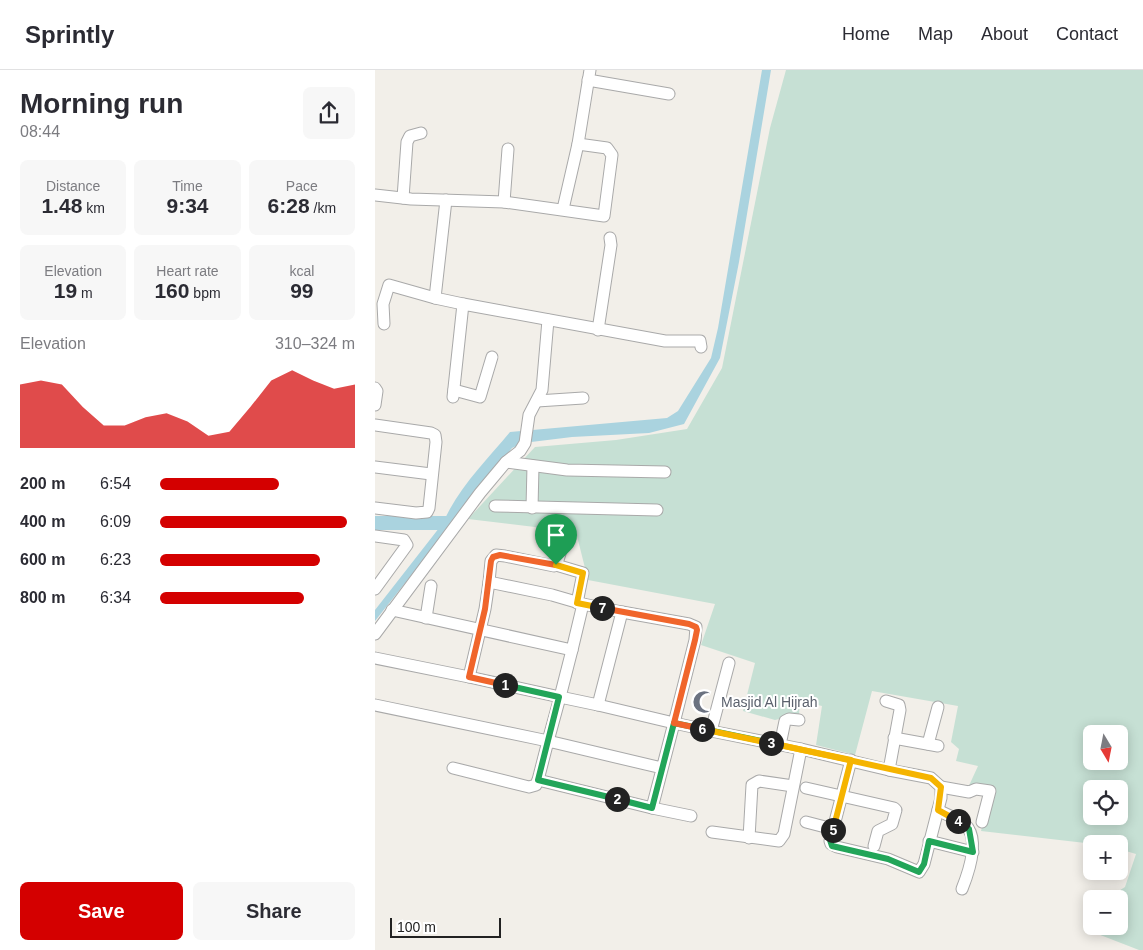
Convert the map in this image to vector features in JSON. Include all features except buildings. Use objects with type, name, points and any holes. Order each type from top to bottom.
[{"type":"street","points":[[563,209],[578,144],[589,75],[669,94]]},
{"type":"street","points":[[403,198],[407,142],[410,136],[421,133]]},
{"type":"street","points":[[375,195],[504,202],[604,216],[612,154],[607,148],[578,144]]},
{"type":"street","points":[[504,202],[508,149]]},
{"type":"street","points":[[435,298],[446,200]]},
{"type":"street","points":[[598,330],[611,245],[610,238]]},
{"type":"street","points":[[384,324],[383,304],[389,285],[435,298],[598,330],[665,341],[700,341],[701,347]]},
{"type":"street","points":[[463,304],[454,393],[480,397],[491,357]]},
{"type":"street","points":[[375,634],[456,524],[506,462],[525,443],[529,415],[542,390],[548,320]]},
{"type":"street","points":[[375,388],[377,391],[375,405]]},
{"type":"street","points":[[537,401],[583,398]]},
{"type":"street","points":[[375,425],[434,434],[436,442],[427,512],[416,513],[375,508]]},
{"type":"street","points":[[506,462],[567,470],[665,472]]},
{"type":"street","points":[[532,508],[533,466]]},
{"type":"street","points":[[375,467],[431,474]]},
{"type":"street","points":[[495,506],[657,510]]},
{"type":"street","points":[[375,536],[404,540],[407,545],[381,574],[375,588]]},
{"type":"street","points":[[556,565],[562,547]]},
{"type":"street","points":[[453,768],[529,787],[536,785],[571,650],[580,603],[583,573],[556,565],[496,555],[491,561],[481,629],[469,677]]},
{"type":"street","points":[[489,582],[696,627],[695,640],[652,808]]},
{"type":"street","points":[[426,618],[431,586]]},
{"type":"street","points":[[392,610],[571,650]]},
{"type":"street","points":[[598,705],[622,612]]},
{"type":"street","points":[[375,658],[931,778],[941,787],[969,792],[976,789],[989,791],[982,822]]},
{"type":"street","points":[[711,731],[729,663]]},
{"type":"street","points":[[885,701],[900,707],[889,770]]},
{"type":"street","points":[[375,705],[548,741],[662,768]]},
{"type":"street","points":[[894,738],[933,745],[937,707]]},
{"type":"street","points":[[780,745],[785,721],[789,719],[799,720]]},
{"type":"street","points":[[711,832],[776,842],[782,838],[801,749]]},
{"type":"street","points":[[851,760],[830,840],[832,846],[888,859],[916,872],[921,871],[924,864],[938,810],[941,787]]},
{"type":"street","points":[[538,780],[691,816]]},
{"type":"street","points":[[749,838],[752,785],[759,781],[793,786]]},
{"type":"street","points":[[806,788],[896,809],[892,824],[878,831],[874,846]]},
{"type":"street","points":[[938,810],[964,824],[969,829],[973,852],[969,873],[962,889]]},
{"type":"street","points":[[806,822],[833,829]]},
{"type":"street","points":[[929,841],[973,852]]},
{"type":"green space","points":[[786,70],[1143,70],[1143,950],[1100,935],[1128,935],[1128,890],[1120,890],[1125,887],[1136,854],[1128,852],[1128,835],[1083,835],[1083,843],[981,831],[991,793],[967,790],[978,766],[956,761],[959,749],[951,742],[958,706],[872,691],[855,755],[816,745],[822,706],[800,701],[799,714],[775,720],[743,711],[755,663],[701,645],[715,604],[588,580],[576,532],[468,519],[535,447],[616,440],[687,429],[722,368],[770,128]]},
{"type":"water","points":[[762,70],[771,70],[739,262],[720,358],[684,424],[649,433],[572,437],[523,443],[512,448],[375,621],[375,610],[443,523],[464,486],[510,432],[667,418],[678,411],[711,358],[718,328]]},
{"type":"waterway","points":[[375,523],[446,523]]},
{"type":"place","name":"Masjid Al Hijrah","points":[[704,702]]},
{"type":"route","points":[[556,565],[505,556],[496,555],[493,557],[485,609],[469,677],[559,697],[538,780],[652,808],[674,723],[801,749],[851,760],[889,770],[931,778],[939,783],[941,787],[938,810],[964,824],[969,829],[973,852],[929,841],[924,864],[921,871],[916,872],[888,859],[831,844],[830,840],[851,760],[674,723],[695,640],[696,627],[689,624],[577,603],[584,576],[583,573],[556,565]]}]
